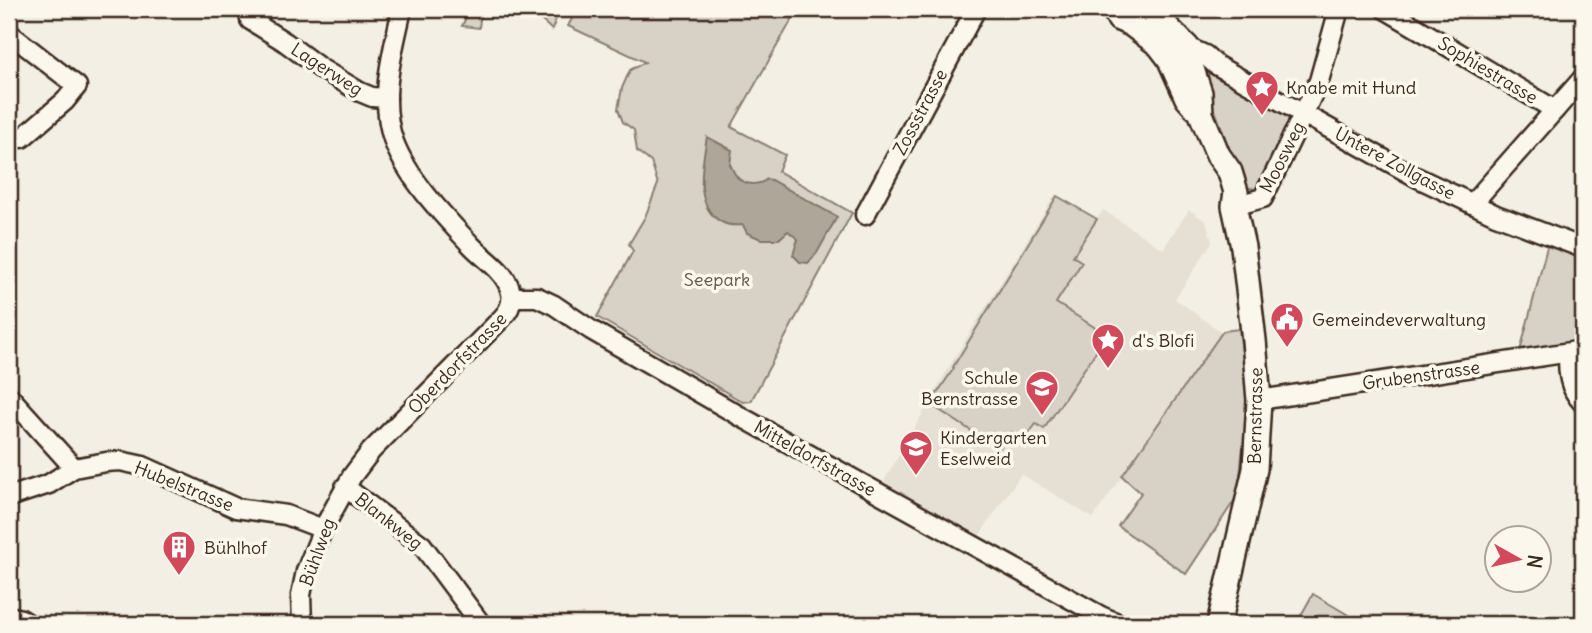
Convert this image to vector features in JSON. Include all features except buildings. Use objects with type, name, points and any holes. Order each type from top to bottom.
[{"type":"main road","name":"Bernstrasse","points":[[1136,12],[1153,39],[1182,56],[1200,93],[1201,114],[1218,155],[1217,178],[1222,196],[1234,206],[1243,247],[1256,351],[1259,400],[1255,469],[1219,624]]},
{"type":"street","name":"Lagerweg","points":[[264,9],[250,20],[360,92],[372,97],[387,98]]},
{"type":"street","name":"Oberdorfstrasse","points":[[345,487],[371,451],[506,314],[512,297],[503,275],[470,244],[402,161],[390,129],[387,98],[389,73],[402,9]]},
{"type":"street","name":"Zossstrasse","points":[[865,215],[976,9]]},
{"type":"street","name":"Moosweg","points":[[1234,206],[1264,198],[1319,81],[1339,9]]},
{"type":"street","name":"Sophiestrasse","points":[[1385,9],[1555,110]]},
{"type":"street","points":[[9,33],[77,86],[65,101],[22,138]]},
{"type":"street","name":"Untere Zollgasse","points":[[1182,56],[1214,64],[1388,163],[1472,204],[1583,248]]},
{"type":"street","points":[[1472,204],[1583,78]]},
{"type":"street","name":"Mitteldorfstrasse","points":[[512,297],[531,296],[545,300],[591,330],[745,419],[903,508],[1120,624]]},
{"type":"street","points":[[1576,351],[1571,386],[1583,403]]},
{"type":"street","name":"Grubenstrasse","points":[[1259,400],[1576,351]]},
{"type":"street","points":[[9,396],[74,468]]},
{"type":"street","name":"Hubelstrasse","points":[[9,497],[49,484],[74,468],[120,461],[132,463],[236,508],[286,514],[323,529]]},
{"type":"street","name":"Bühlweg","points":[[302,623],[301,595],[310,560],[345,487]]},
{"type":"street","name":"Blankweg","points":[[345,487],[422,545],[481,624]]},
{"type":"street","points":[[9,616],[29,624]]},
{"type":"shaded area","points":[[707,137],[732,150],[730,164],[742,181],[753,184],[771,180],[837,217],[817,253],[808,263],[800,262],[793,255],[798,239],[788,231],[779,239],[761,239],[747,233],[743,225],[726,224],[715,218],[708,209],[702,186]]},
{"type":"shaded area","name":"Schule Bernstrasse","points":[[1055,195],[1097,219],[1103,210],[1163,249],[1189,210],[1206,221],[1212,242],[1175,299],[1223,331],[1093,518],[1021,474],[977,539],[883,483],[953,360]]},
{"type":"green space","points":[[470,9],[485,9],[479,28],[462,26]]},
{"type":"green space","points":[[539,9],[559,9],[552,30],[538,17]]},
{"type":"green space","name":"Seepark","points":[[577,9],[798,9],[731,127],[785,155],[778,171],[852,213],[751,401],[743,402],[597,317],[633,251],[629,244],[645,217],[658,184],[651,162],[637,151],[634,130],[623,122],[618,109],[622,88],[630,70],[645,62],[568,26]]},
{"type":"green space","points":[[1201,71],[1216,72],[1286,114],[1288,129],[1258,190],[1243,186],[1216,113],[1205,93]]},
{"type":"green space","points":[[1057,196],[1097,219],[1073,256],[1082,262],[1056,303],[1107,335],[1044,429],[1036,424],[1024,440],[1011,432],[999,449],[930,404]]},
{"type":"green space","points":[[1548,243],[1583,255],[1583,344],[1519,355]]},
{"type":"green space","points":[[1239,329],[1248,399],[1238,495],[1186,574],[1118,526],[1141,493],[1122,476],[1223,331]]},
{"type":"green space","points":[[1313,594],[1360,622],[1296,624]]},
{"type":"place","name":"Knabe mit Hund","points":[[1262,117]]},
{"type":"place","name":"Gemeindeverwaltung","points":[[1287,349]]},
{"type":"place","name":"d's Blofi","points":[[1108,370]]},
{"type":"place","name":"Schule Bernstrasse","points":[[1042,417]]},
{"type":"place","name":"Kindergarten Eselweid","points":[[916,477]]},
{"type":"place","name":"Bühlhof","points":[[179,577]]}]
